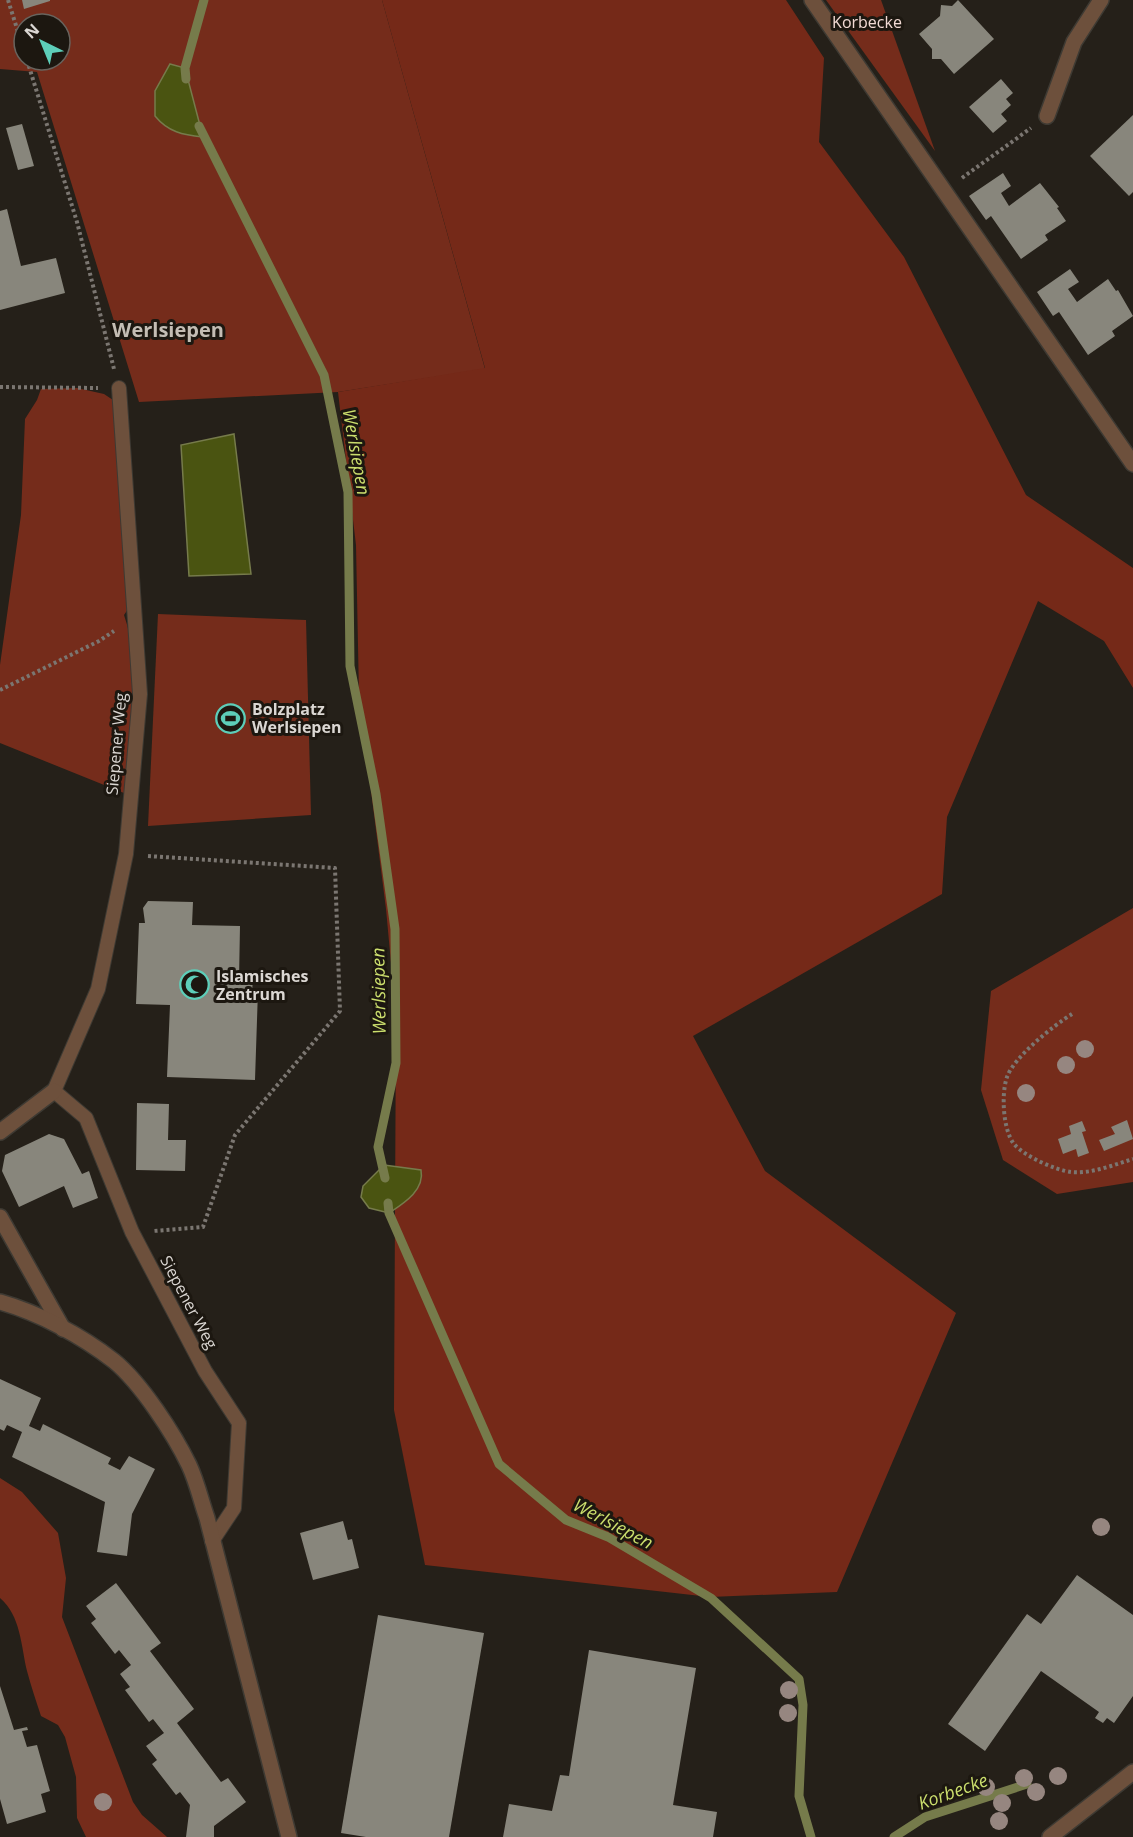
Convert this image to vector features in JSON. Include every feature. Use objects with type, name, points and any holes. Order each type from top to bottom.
[{"type":"street","points":[[812,0],[885,110],[944,191],[1133,464]]},
{"type":"street","points":[[1047,116],[1074,42],[1101,0]]},
{"type":"street","name":"Siepener Weg","points":[[0,1132],[54,1091]]},
{"type":"street","points":[[0,1216],[63,1329]]},
{"type":"street","points":[[0,1302],[23,1308],[63,1329],[115,1362],[153,1406],[190,1466],[212,1541],[289,1837]]},
{"type":"street","points":[[1050,1837],[1133,1772]]},
{"type":"lane","name":"Siepener Weg","points":[[119,388],[140,694],[126,854],[98,989],[54,1091],[86,1118],[132,1232],[205,1371],[239,1423],[234,1508],[212,1541]]},
{"type":"path","points":[[0,387],[119,388],[77,222],[31,72]]},
{"type":"path","points":[[944,191],[1047,116]]},
{"type":"path","points":[[0,690],[99,641],[134,617]]},
{"type":"path","points":[[126,854],[335,867],[339,1011],[235,1135],[203,1227],[132,1232]]},
{"type":"path","points":[[1072,1014],[1043,1033],[1007,1076],[1002,1106],[1014,1144],[1047,1166],[1072,1172],[1102,1169],[1133,1159]]},
{"type":"green space","points":[[0,0],[382,0],[485,369],[338,392],[139,402],[37,72],[72,72],[72,12],[12,12],[12,70],[0,69]]},
{"type":"green space","name":"Korbecke","points":[[826,0],[881,0],[935,151]]},
{"type":"green space","points":[[77,388],[104,394],[113,400],[130,606],[124,615],[130,636],[134,681],[133,727],[124,793],[0,743],[0,665],[21,515],[25,419],[41,389]]},
{"type":"green space","name":"Bolzplatz Werlsiepen","points":[[158,614],[306,620],[311,815],[148,826]]},
{"type":"green space","points":[[1133,908],[1133,1182],[1057,1194],[1003,1160],[981,1090],[991,991]]},
{"type":"green space","points":[[0,1478],[22,1492],[58,1533],[66,1578],[62,1617],[133,1802],[142,1815],[167,1837],[86,1837],[77,1818],[76,1777],[65,1737],[58,1725],[41,1716],[27,1671],[16,1622],[7,1605],[0,1598]]},
{"type":"shaded area","points":[[382,0],[786,0],[824,58],[819,142],[904,257],[1026,495],[1133,568],[1133,688],[1104,641],[1038,601],[947,817],[942,894],[693,1036],[765,1171],[956,1313],[837,1592],[710,1597],[425,1565],[394,1410],[396,1017],[386,909],[359,696],[356,545],[338,392],[485,368]]},
{"type":"shaded area","points":[[170,64],[185,68],[203,137],[176,132],[165,126],[155,116],[155,91]]},
{"type":"shaded area","points":[[234,434],[251,574],[189,576],[181,445]]},
{"type":"shaded area","points":[[384,1165],[421,1170],[417,1190],[389,1213],[369,1208],[361,1197],[363,1186]]},
{"type":"building","points":[[22,0],[50,0],[50,1],[24,9]]},
{"type":"building","points":[[958,0],[994,39],[954,74],[941,59],[932,59],[932,49],[919,34],[940,16],[941,5],[952,6]]},
{"type":"building","points":[[1001,79],[1013,93],[1006,99],[1011,105],[1001,114],[1007,121],[993,133],[969,107]]},
{"type":"building","points":[[1133,115],[1133,192],[1129,196],[1090,156]]},
{"type":"building","points":[[22,124],[34,166],[18,170],[6,128]]},
{"type":"building","points":[[1003,173],[1011,186],[1001,193],[1009,206],[1040,183],[1059,207],[1057,208],[1066,221],[1045,235],[1048,240],[1021,259],[991,216],[986,220],[969,196]]},
{"type":"building","points":[[7,209],[21,266],[56,258],[65,293],[0,310],[0,211]]},
{"type":"building","points":[[1070,269],[1079,282],[1068,289],[1077,302],[1108,279],[1116,291],[1118,290],[1133,316],[1112,331],[1115,336],[1088,355],[1059,312],[1053,316],[1037,292]]},
{"type":"building","name":"Islamisches Zentrum","points":[[148,901],[193,902],[192,925],[240,926],[239,980],[253,980],[252,991],[258,990],[255,1080],[167,1077],[170,1005],[136,1004],[139,923],[145,923],[143,908]]},
{"type":"building","points":[[137,1103],[169,1104],[168,1140],[186,1140],[185,1171],[136,1170]]},
{"type":"building","points":[[1127,1120],[1133,1139],[1104,1151],[1099,1140],[1115,1134],[1111,1127]]},
{"type":"building","points":[[1082,1121],[1086,1131],[1082,1132],[1089,1153],[1078,1157],[1076,1149],[1063,1154],[1058,1139],[1071,1134],[1069,1126]]},
{"type":"building","points":[[49,1134],[64,1139],[82,1174],[89,1171],[98,1198],[73,1208],[64,1186],[19,1207],[2,1171],[5,1155]]},
{"type":"building","points":[[0,1379],[41,1398],[29,1426],[40,1431],[43,1424],[111,1458],[108,1464],[120,1470],[129,1456],[155,1469],[132,1514],[127,1556],[97,1552],[105,1502],[12,1457],[22,1432],[7,1425],[4,1431],[0,1429]]},
{"type":"building","points":[[343,1521],[348,1540],[352,1539],[359,1568],[313,1580],[300,1533]]},
{"type":"building","points":[[1077,1575],[1133,1615],[1133,1696],[1114,1723],[1107,1718],[1103,1723],[1095,1718],[1099,1712],[1041,1671],[985,1751],[948,1724],[1027,1614],[1041,1624]]},
{"type":"building","points":[[116,1583],[161,1643],[150,1651],[194,1709],[177,1723],[221,1782],[228,1778],[246,1802],[214,1826],[214,1837],[186,1837],[190,1805],[180,1792],[176,1795],[152,1764],[157,1760],[146,1746],[164,1733],[153,1719],[149,1722],[125,1690],[130,1687],[120,1674],[131,1665],[119,1650],[115,1654],[91,1623],[96,1619],[86,1606]]},
{"type":"building","points":[[378,1615],[484,1633],[449,1837],[366,1837],[341,1833]]},
{"type":"building","points":[[589,1650],[696,1668],[673,1805],[717,1812],[713,1837],[503,1837],[509,1804],[552,1811],[560,1775],[569,1776]]},
{"type":"building","points":[[0,1686],[14,1730],[27,1727],[28,1730],[22,1731],[27,1747],[37,1745],[50,1791],[41,1794],[46,1812],[7,1824],[0,1799]]},
{"type":"waterway","name":"Werlsiepen","points":[[186,79],[185,68],[204,0]]},
{"type":"waterway","name":"Werlsiepen","points":[[199,126],[324,375],[348,492],[350,666],[376,794],[395,929],[396,1063],[378,1147],[385,1178]]},
{"type":"waterway","name":"Werlsiepen","points":[[388,1203],[389,1213],[499,1464],[566,1520],[608,1537],[711,1598],[799,1679],[803,1705],[799,1796],[811,1837]]},
{"type":"waterway","name":"Korbecke","points":[[894,1837],[925,1817],[1027,1784]]},
{"type":"place","name":"Bolzplatz Werlsiepen","points":[[231,718]]},
{"type":"place","name":"Islamisches Zentrum","points":[[195,985]]},
{"type":"district","name":"Werlsiepen","points":[[168,330]]}]
